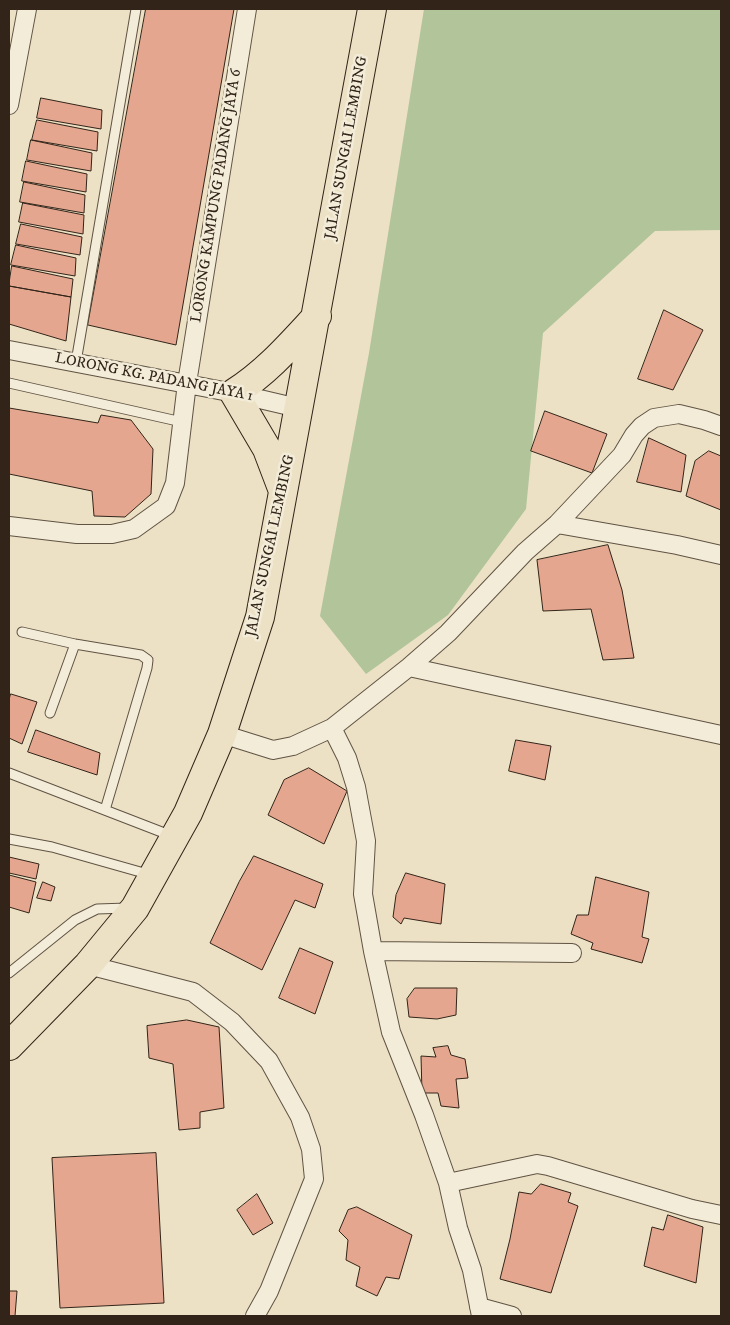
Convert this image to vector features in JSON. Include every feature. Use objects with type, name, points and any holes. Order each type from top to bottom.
[{"type":"main road","name":"JALAN SUNGAI LEMBING","points":[[9,1046],[88,965],[135,908],[188,813],[222,734],[260,617],[372,9]]},
{"type":"main road","points":[[283,493],[267,449],[234,392],[253,381],[273,364],[316,316]]},
{"type":"street","points":[[9,106],[14,52],[27,9]]},
{"type":"street","name":"LORONG KAMPUNG PADANG JAYA 6","points":[[9,526],[77,534],[112,534],[134,529],[166,506],[175,483],[187,383],[248,9]]},
{"type":"street","name":"LORONG KG. PADANG JAYA 1","points":[[9,350],[234,392],[298,408]]},
{"type":"street","points":[[222,734],[273,750],[293,746],[332,728],[409,668],[448,633],[525,552],[557,524],[622,455],[642,426],[654,418],[678,414],[721,426]]},
{"type":"street","points":[[557,524],[678,545],[721,555]]},
{"type":"street","points":[[409,668],[721,735]]},
{"type":"street","points":[[332,728],[347,758],[356,787],[366,841],[364,894],[373,951],[391,1032],[448,1183],[458,1228],[472,1270],[480,1312],[512,1316]]},
{"type":"street","points":[[373,951],[572,953]]},
{"type":"street","points":[[88,965],[193,992],[232,1022],[269,1060],[300,1117],[311,1149],[314,1179],[269,1291],[255,1316]]},
{"type":"street","points":[[448,1183],[537,1164],[721,1215]]},
{"type":"lane","points":[[76,362],[136,9]]},
{"type":"lane","points":[[9,383],[182,422]]},
{"type":"lane","points":[[22,632],[75,644],[141,655],[148,660],[105,810]]},
{"type":"lane","points":[[50,713],[75,644]]},
{"type":"lane","points":[[9,773],[174,837]]},
{"type":"lane","points":[[9,840],[52,848],[153,875]]},
{"type":"lane","points":[[9,973],[75,920],[97,909],[135,908]]},
{"type":"green space","points":[[424,9],[721,9],[721,230],[655,231],[543,333],[526,509],[448,615],[366,674],[320,616],[369,353]]},
{"type":"building","points":[[146,9],[234,9],[176,345],[88,325]]},
{"type":"building","points":[[41,98],[102,110],[101,129],[37,118]]},
{"type":"building","points":[[37,120],[98,132],[97,151],[32,140]]},
{"type":"building","points":[[31,140],[92,153],[91,171],[27,160]]},
{"type":"building","points":[[26,161],[87,174],[86,192],[22,181]]},
{"type":"building","points":[[24,182],[85,195],[84,213],[20,202]]},
{"type":"building","points":[[23,203],[84,215],[83,234],[19,222]]},
{"type":"building","points":[[21,224],[82,237],[80,255],[16,244]]},
{"type":"building","points":[[16,245],[76,258],[75,276],[11,265]]},
{"type":"building","points":[[12,266],[73,279],[71,297],[9,286]]},
{"type":"building","points":[[9,286],[71,297],[66,341],[9,324]]},
{"type":"building","points":[[664,310],[703,330],[673,390],[638,379]]},
{"type":"building","points":[[9,408],[98,423],[101,415],[131,420],[153,449],[151,494],[125,517],[94,516],[92,491],[9,474]]},
{"type":"building","points":[[545,411],[607,434],[592,473],[531,451]]},
{"type":"building","points":[[649,438],[686,455],[681,492],[637,482]]},
{"type":"building","points":[[709,451],[721,456],[721,510],[686,496],[695,461]]},
{"type":"building","points":[[608,545],[622,590],[634,658],[603,660],[591,609],[543,611],[537,560]]},
{"type":"building","points":[[11,694],[37,702],[22,744],[9,738],[9,700]]},
{"type":"building","points":[[36,730],[100,753],[97,775],[28,752]]},
{"type":"building","points":[[516,740],[551,746],[545,780],[509,771]]},
{"type":"building","points":[[309,768],[347,791],[324,844],[268,815],[284,780]]},
{"type":"building","points":[[254,856],[323,884],[315,908],[295,900],[262,970],[210,943],[239,882]]},
{"type":"building","points":[[9,857],[39,864],[36,879],[9,873]]},
{"type":"building","points":[[406,873],[445,884],[441,924],[404,918],[401,924],[393,917],[396,895]]},
{"type":"building","points":[[9,875],[36,882],[29,913],[9,907]]},
{"type":"building","points":[[596,877],[649,892],[642,937],[649,939],[642,963],[591,949],[593,943],[571,934],[577,915],[588,915]]},
{"type":"building","points":[[43,882],[55,887],[51,901],[37,898]]},
{"type":"building","points":[[300,948],[333,962],[315,1014],[279,998]]},
{"type":"building","points":[[415,988],[457,988],[456,1015],[437,1019],[409,1017],[407,999]]},
{"type":"building","points":[[187,1020],[219,1027],[224,1108],[200,1112],[200,1128],[179,1130],[173,1064],[149,1058],[147,1026]]},
{"type":"building","points":[[448,1046],[451,1055],[465,1059],[468,1078],[456,1079],[459,1108],[441,1106],[438,1093],[422,1093],[421,1056],[436,1057],[433,1048]]},
{"type":"building","points":[[156,1153],[164,1303],[60,1308],[52,1158]]},
{"type":"building","points":[[541,1184],[571,1193],[568,1202],[578,1206],[551,1293],[500,1279],[519,1192],[531,1194]]},
{"type":"building","points":[[257,1194],[273,1223],[253,1235],[237,1210]]},
{"type":"building","points":[[357,1207],[412,1235],[399,1279],[386,1277],[377,1296],[356,1286],[360,1267],[346,1260],[348,1240],[339,1231],[348,1210]]},
{"type":"building","points":[[668,1215],[703,1227],[696,1283],[644,1266],[652,1227],[663,1230]]},
{"type":"building","points":[[9,1291],[17,1291],[15,1316],[9,1316]]}]
